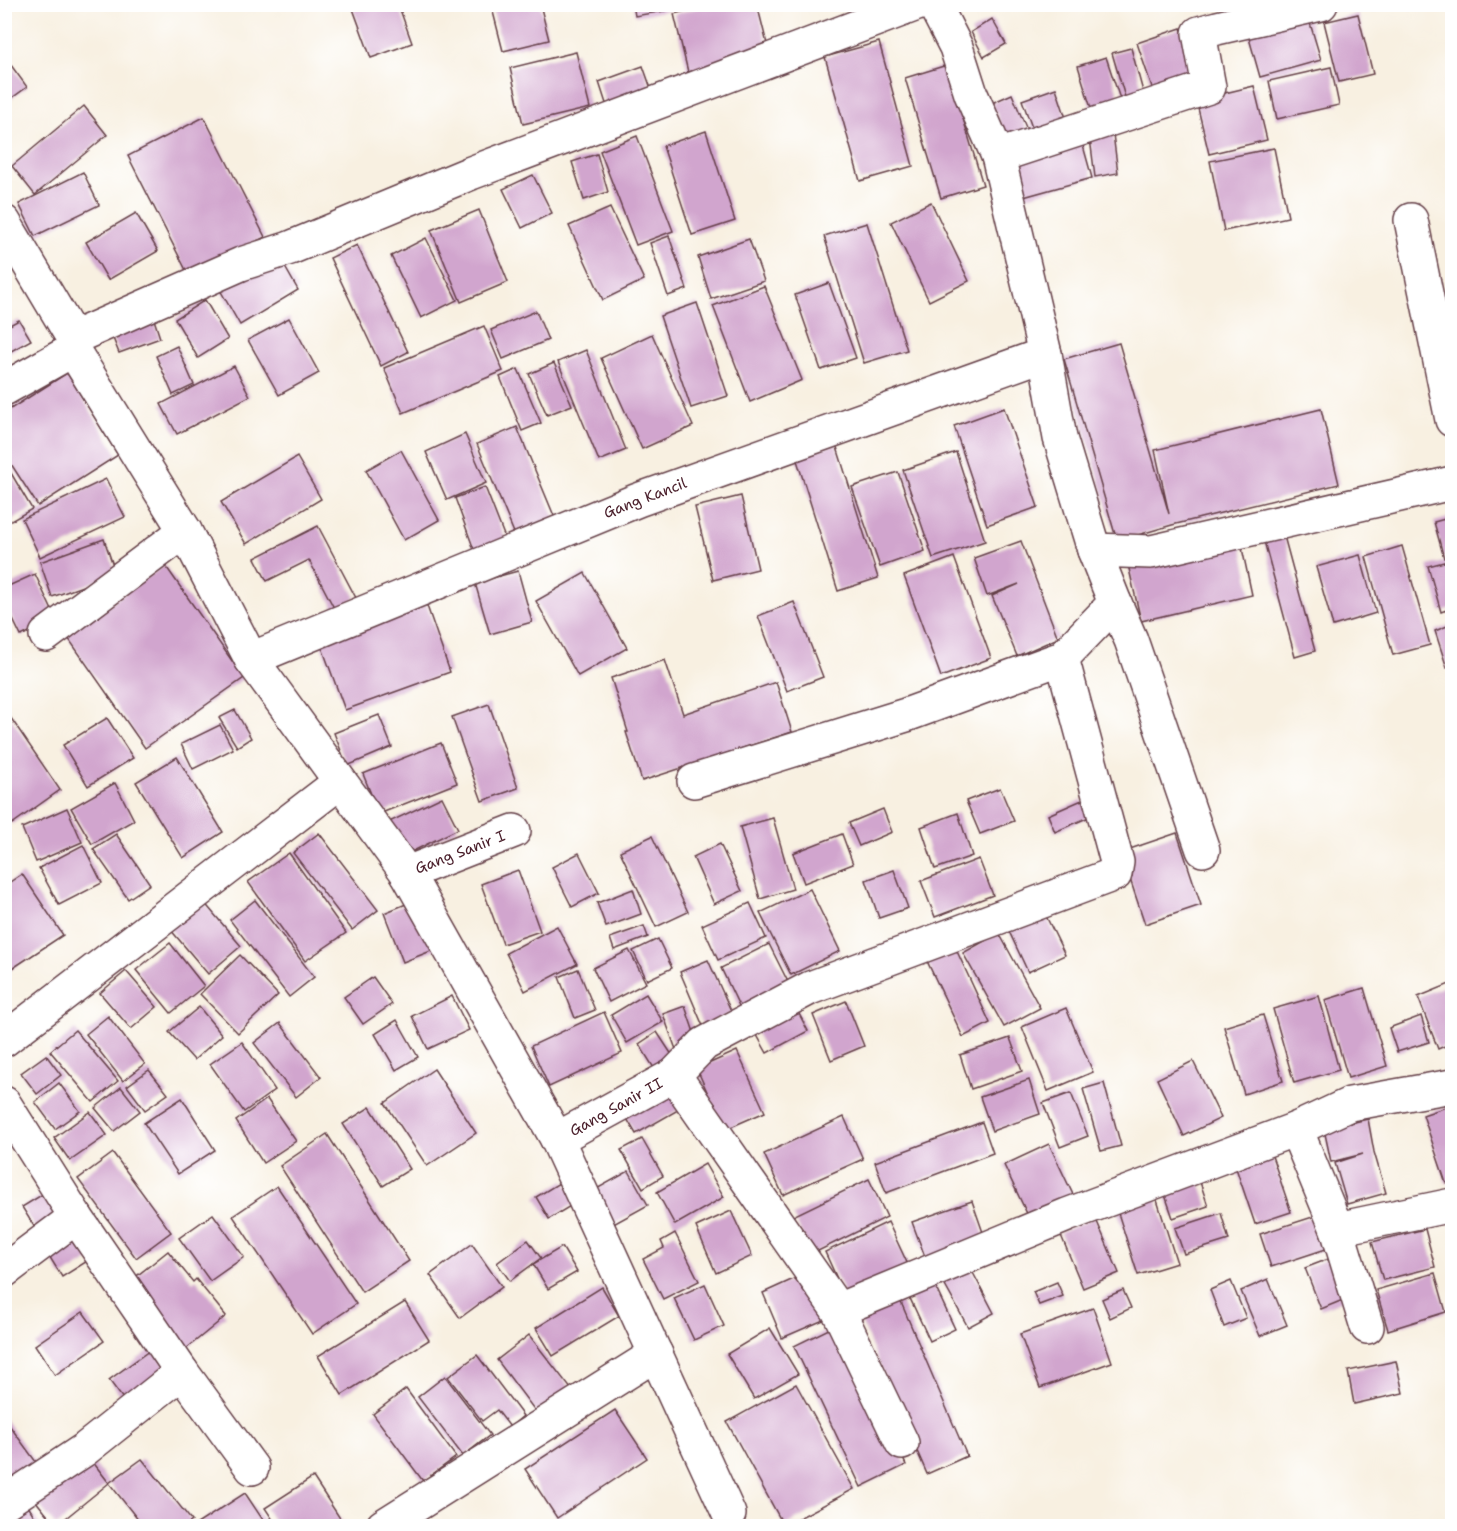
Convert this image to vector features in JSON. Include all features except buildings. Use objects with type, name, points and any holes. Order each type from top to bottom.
[{"type":"street","points":[[4,389],[73,344],[241,264],[290,248],[471,172],[917,4]]},
{"type":"street","points":[[934,4],[956,47],[971,94],[998,156],[1045,354],[1060,438],[1094,550],[1131,640],[1203,850]]},
{"type":"street","points":[[998,156],[1209,87],[1199,33],[1313,6]]},
{"type":"street","points":[[1411,220],[1452,420]]},
{"type":"street","points":[[4,222],[73,344],[185,531],[251,659],[407,873],[557,1139],[729,1515]]},
{"type":"street","name":"Gang Kancil","points":[[251,659],[638,500],[1045,354]]},
{"type":"street","points":[[1094,550],[1151,552],[1452,483]]},
{"type":"street","points":[[46,636],[185,531]]},
{"type":"street","points":[[694,781],[906,715],[1062,658],[1115,603]]},
{"type":"street","name":"Gang Sanir II","points":[[557,1139],[674,1075],[704,1044],[810,988],[1115,874],[1117,862],[1062,658]]},
{"type":"street","points":[[4,1040],[340,782]]},
{"type":"street","name":"Gang Sanir I","points":[[407,873],[514,831]]},
{"type":"street","points":[[674,1075],[838,1310],[902,1443]]},
{"type":"street","points":[[838,1310],[1067,1215],[1296,1130],[1350,1104],[1452,1086]]},
{"type":"street","points":[[4,1103],[76,1217],[252,1467]]},
{"type":"street","points":[[1296,1130],[1337,1229],[1367,1327]]},
{"type":"street","points":[[1337,1229],[1452,1205]]},
{"type":"street","points":[[4,1271],[76,1217]]},
{"type":"street","points":[[383,1527],[656,1354]]},
{"type":"street","points":[[4,1503],[84,1450],[183,1372]]}]
